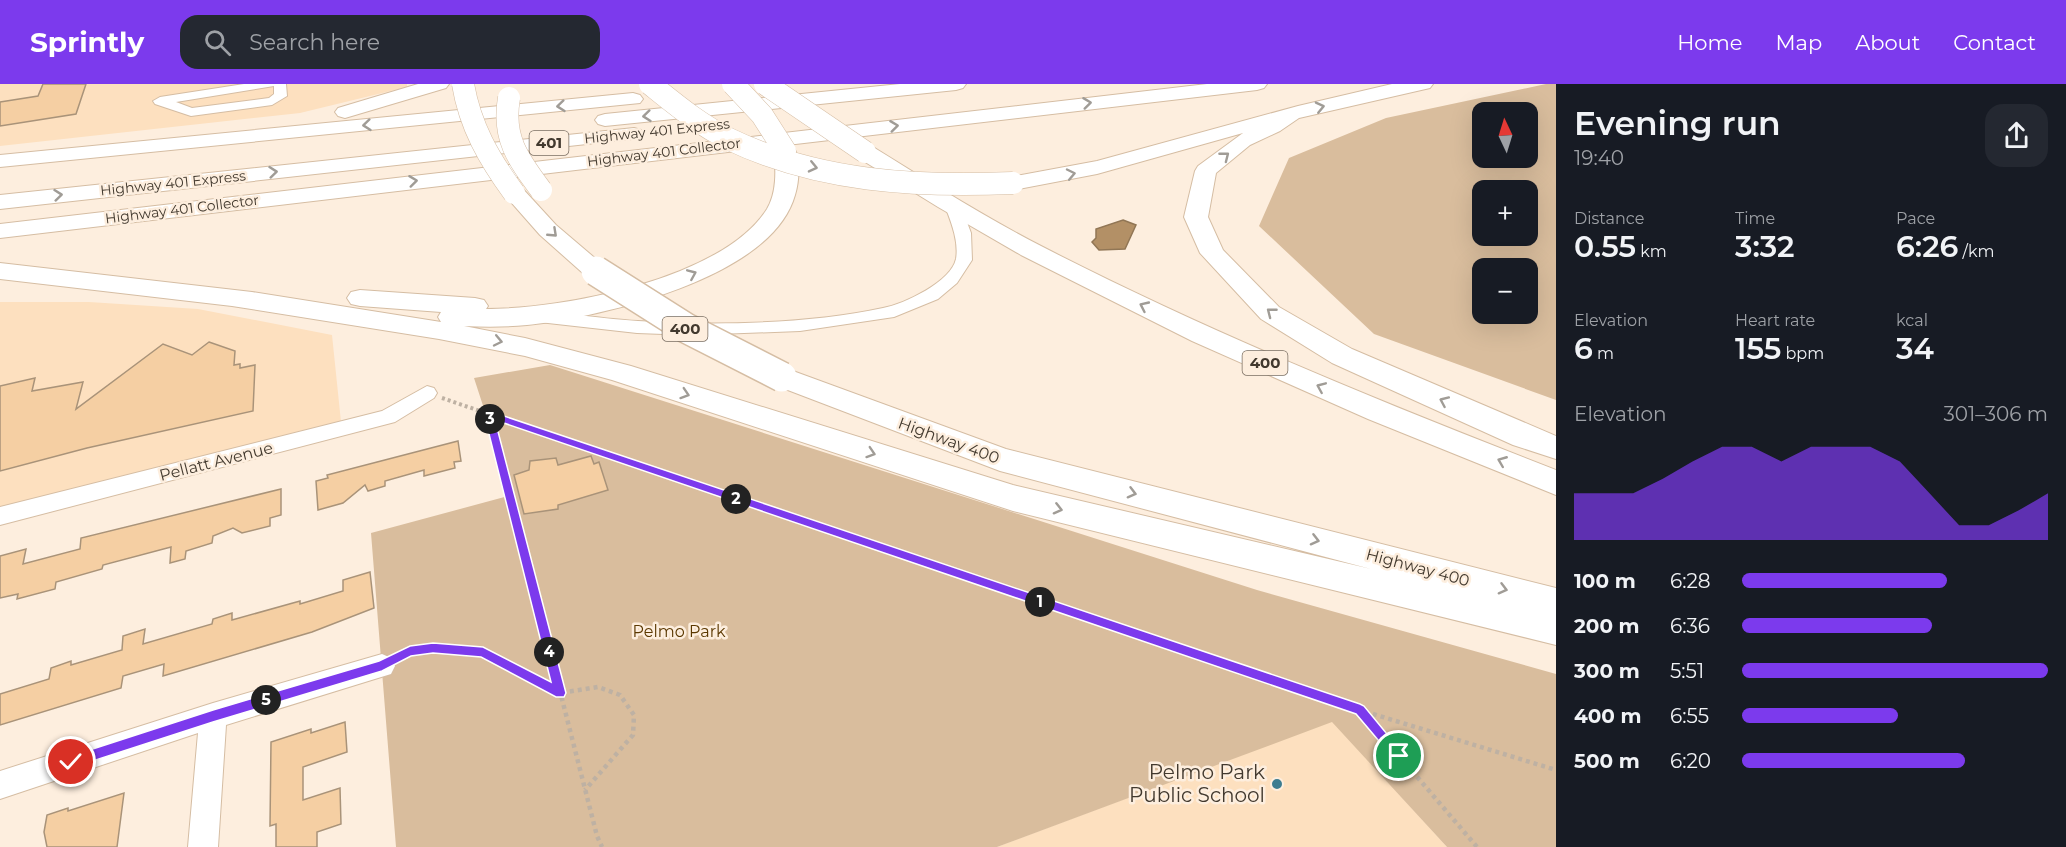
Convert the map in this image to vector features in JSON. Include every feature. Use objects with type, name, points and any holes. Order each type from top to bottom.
[{"type":"highway","points":[[101,150],[311,118],[373,105],[439,84]]},
{"type":"highway","name":"Highway 400","points":[[463,84],[470,119],[480,142],[514,193],[548,230],[604,265],[673,323],[723,350],[785,373],[915,429],[1000,459],[1556,603]]},
{"type":"highway","points":[[650,84],[680,108],[730,139],[800,164],[845,174],[927,185],[1013,183],[1068,175],[1291,114],[1423,84]]},
{"type":"highway","points":[[726,87],[764,84]]},
{"type":"highway","name":"400","points":[[764,84],[874,151],[945,201],[1132,301],[1259,360],[1398,420],[1556,483]]},
{"type":"highway","name":"401","points":[[0,161],[726,87],[787,84]]},
{"type":"highway","points":[[795,84],[874,151]]},
{"type":"highway","name":"Highway 401 Express","points":[[0,180],[956,84]]},
{"type":"highway","name":"Highway 401 Express","points":[[0,202],[1098,84]]},
{"type":"highway","name":"Highway 401 Collector","points":[[0,231],[1257,84]]},
{"type":"highway","points":[[0,271],[233,298],[418,315],[464,317],[535,315],[617,300],[697,272],[748,243],[776,214],[787,182],[785,151],[760,110],[726,87]]},
{"type":"highway","points":[[512,91],[505,119],[508,137],[517,155],[541,190],[585,236],[604,265]]},
{"type":"highway","points":[[1291,114],[1273,127],[1243,141],[1206,171],[1196,217],[1212,253],[1270,312],[1342,356],[1524,437],[1556,448]]},
{"type":"highway","points":[[0,253],[295,292],[413,303],[496,306],[617,300]]},
{"type":"highway","points":[[233,298],[439,330],[525,346],[621,373],[1013,498],[1556,629]]},
{"type":"street","points":[[269,84],[160,95],[191,112],[272,101],[281,96],[280,84]]},
{"type":"street","points":[[535,315],[637,327],[690,329],[800,325],[888,313],[932,295],[951,279],[964,260],[963,233],[945,201]]},
{"type":"street","name":"Pellatt Avenue","points":[[0,516],[388,417],[427,393]]},
{"type":"street","points":[[0,785],[213,716],[382,666]]},
{"type":"street","points":[[203,847],[213,716]]},
{"type":"path","points":[[427,393],[1360,710],[1556,770]]},
{"type":"path","points":[[489,414],[597,836],[602,847]]},
{"type":"path","points":[[382,666],[410,651],[433,648],[483,652],[560,693],[598,687],[620,695],[634,715],[633,735],[585,790]]},
{"type":"path","points":[[1360,710],[1477,847]]},
{"type":"shaded area","points":[[0,84],[407,84],[407,87],[300,113],[0,146]]},
{"type":"shaded area","points":[[1123,220],[1136,225],[1125,249],[1099,250],[1092,242],[1096,238],[1096,229]]},
{"type":"shaded area","points":[[0,302],[89,302],[198,309],[332,335],[341,422],[0,509]]},
{"type":"shaded area","name":"Pelmo Park Public School","points":[[1332,721],[1447,847],[997,847]]},
{"type":"green space","points":[[1546,84],[1556,84],[1556,400],[1374,334],[1259,226],[1289,158],[1386,118]]},
{"type":"green space","name":"Pelmo Park","points":[[550,365],[1257,590],[1556,674],[1556,847],[1447,847],[1332,722],[997,847],[396,847],[371,533],[512,495],[474,378]]},
{"type":"building","points":[[43,84],[86,84],[76,114],[0,126],[0,102],[38,96]]},
{"type":"building","points":[[209,342],[235,351],[234,365],[240,364],[240,368],[255,365],[253,411],[87,448],[0,471],[0,386],[35,378],[32,391],[83,382],[76,409],[163,344],[192,355]]},
{"type":"building","points":[[458,441],[461,461],[454,462],[455,468],[424,476],[424,470],[385,481],[385,486],[368,491],[365,485],[343,503],[318,510],[316,481],[328,478],[327,475]]},
{"type":"building","points":[[591,456],[594,464],[599,462],[608,490],[558,505],[558,509],[524,514],[514,475],[529,470],[530,461],[556,458],[558,465]]},
{"type":"building","points":[[281,489],[281,515],[270,518],[270,526],[242,533],[233,528],[213,536],[212,543],[186,551],[185,559],[170,563],[171,547],[103,565],[102,569],[56,582],[55,589],[17,599],[18,594],[0,598],[0,556],[26,549],[23,564],[80,549],[81,538]]},
{"type":"building","points":[[370,572],[374,608],[312,632],[163,676],[164,664],[123,676],[121,688],[0,725],[0,694],[49,679],[51,668],[71,661],[71,665],[122,650],[123,636],[145,629],[143,644],[212,624],[213,619],[232,613],[232,620],[300,601],[300,604],[343,591],[343,580]]},
{"type":"building","points":[[345,722],[347,752],[303,767],[303,800],[340,788],[341,824],[317,832],[317,847],[276,847],[276,824],[270,826],[271,742],[311,729],[311,733]]},
{"type":"building","points":[[124,793],[117,847],[47,847],[44,832],[47,815],[68,808],[68,811]]},
{"type":"place","name":"Pelmo Park Public School","points":[[1277,784]]},
{"type":"route","points":[[71,762],[213,716],[382,666],[410,651],[433,648],[483,652],[560,693],[489,414],[1360,710],[1399,756]]}]
